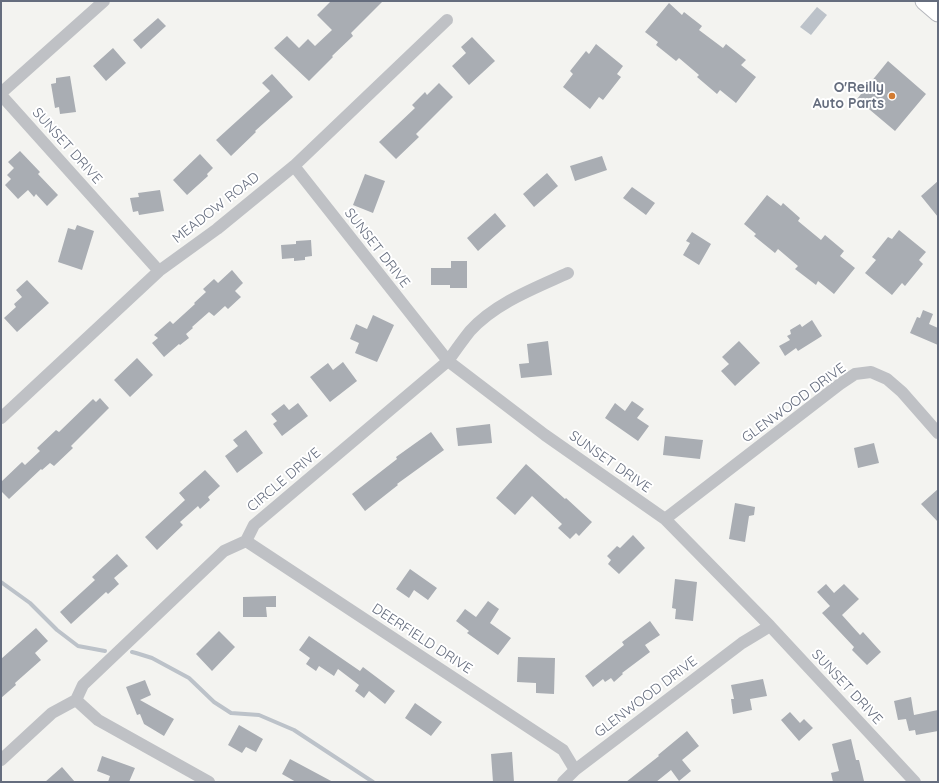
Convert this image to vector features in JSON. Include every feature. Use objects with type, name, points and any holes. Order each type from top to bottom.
[{"type":"main road","points":[[924,1],[938,13]]},
{"type":"street","points":[[1,94],[104,1]]},
{"type":"street","name":"MEADOW ROAD","points":[[1,418],[159,271],[217,229],[294,166],[447,20]]},
{"type":"street","name":"SUNSET DRIVE","points":[[1,94],[159,271]]},
{"type":"street","name":"SUNSET DRIVE","points":[[294,166],[448,361],[545,435],[665,519],[770,626],[915,782]]},
{"type":"street","name":"CIRCLE DRIVE","points":[[246,541],[254,525],[448,361],[471,331],[492,312],[515,298],[568,272]]},
{"type":"street","name":"GLENWOOD DRIVE","points":[[665,519],[855,374],[871,372],[887,380],[902,392],[938,433]]},
{"type":"street","points":[[1,760],[52,713],[76,700],[83,685],[224,551],[246,541]]},
{"type":"street","name":"DEERFIELD DRIVE","points":[[246,541],[563,750],[575,770]]},
{"type":"street","name":"GLENWOOD DRIVE","points":[[563,782],[575,770],[742,643],[770,626]]},
{"type":"street","points":[[76,700],[98,720],[209,782]]},
{"type":"shaded area","points":[[817,7],[827,15],[811,35],[800,27]]},
{"type":"building","points":[[331,1],[383,1],[351,33],[353,36],[309,81],[274,48],[287,36],[299,48],[308,39],[315,46],[332,30],[317,15]]},
{"type":"building","points":[[669,3],[682,15],[684,12],[702,26],[699,30],[723,48],[726,44],[746,60],[741,65],[756,77],[736,103],[720,90],[717,94],[697,77],[699,75],[679,58],[676,61],[656,45],[658,42],[645,32]]},
{"type":"building","points":[[158,18],[166,26],[141,49],[133,40]]},
{"type":"building","points":[[472,37],[495,61],[469,85],[452,66],[466,53],[461,47]]},
{"type":"building","points":[[596,44],[623,66],[617,74],[621,77],[603,100],[599,97],[590,109],[563,87],[573,74],[570,71],[586,51],[589,54]]},
{"type":"building","points":[[113,48],[126,63],[106,81],[93,66]]},
{"type":"building","name":"O'Reilly Auto Parts","points":[[888,61],[926,94],[895,131],[857,99]]},
{"type":"building","points":[[272,74],[293,97],[255,131],[256,132],[231,156],[216,140],[270,91],[262,83]]},
{"type":"building","points":[[70,76],[76,112],[60,114],[59,107],[55,108],[51,84],[56,83],[56,78]]},
{"type":"building","points":[[439,83],[453,97],[416,134],[419,137],[396,159],[379,142],[415,108],[412,105],[425,92],[427,95]]},
{"type":"building","points":[[20,151],[40,172],[38,174],[58,195],[47,206],[36,194],[34,197],[28,190],[18,199],[5,185],[11,179],[7,175],[14,168],[8,162]]},
{"type":"building","points":[[200,154],[213,168],[207,174],[208,176],[187,195],[173,180]]},
{"type":"building","points":[[602,156],[607,170],[575,181],[570,166]]},
{"type":"building","points":[[547,173],[558,186],[534,207],[523,194]]},
{"type":"building","points":[[365,174],[385,181],[373,213],[353,205]]},
{"type":"building","points":[[938,181],[938,217],[921,196]]},
{"type":"building","points":[[632,187],[655,203],[646,215],[623,198]]},
{"type":"building","points":[[160,190],[164,211],[139,215],[138,211],[133,212],[130,198],[139,197],[138,193]]},
{"type":"building","points":[[767,195],[781,206],[783,203],[800,218],[798,221],[821,240],[825,235],[844,251],[840,256],[855,268],[834,294],[818,281],[816,285],[795,269],[798,266],[778,249],[775,253],[754,236],[756,234],[744,224]]},
{"type":"building","points":[[495,213],[506,226],[478,251],[467,238]]},
{"type":"building","points":[[77,225],[94,231],[82,270],[58,262],[68,228],[75,230]]},
{"type":"building","points":[[899,230],[926,252],[919,260],[923,264],[905,286],[902,283],[892,295],[865,273],[876,260],[872,257],[888,237],[892,239]]},
{"type":"building","points":[[692,232],[711,244],[699,265],[683,255],[690,243],[686,241]]},
{"type":"building","points":[[311,240],[312,256],[305,257],[305,260],[294,261],[294,258],[282,259],[281,245],[296,244],[296,241]]},
{"type":"building","points":[[451,261],[467,261],[467,288],[450,288],[450,285],[431,285],[431,268],[451,268]]},
{"type":"building","points":[[232,270],[243,283],[235,291],[241,297],[228,309],[225,306],[214,316],[209,312],[186,334],[189,338],[180,345],[179,344],[164,357],[152,343],[158,338],[154,335],[170,321],[173,324],[195,304],[194,303],[206,292],[203,289],[214,279],[218,283]]},
{"type":"building","points":[[27,280],[49,303],[17,332],[4,318],[16,307],[14,304],[22,297],[16,290]]},
{"type":"building","points":[[923,310],[933,314],[929,324],[938,328],[938,345],[910,333],[917,317],[920,318]]},
{"type":"building","points":[[373,315],[394,325],[377,362],[355,353],[359,343],[350,339],[356,324],[367,329]]},
{"type":"building","points":[[812,320],[822,336],[798,351],[796,348],[785,356],[779,346],[790,340],[787,336],[791,334],[790,330],[800,324],[802,327]]},
{"type":"building","points":[[548,341],[552,375],[521,378],[519,364],[529,363],[527,344]]},
{"type":"building","points":[[739,341],[760,363],[735,386],[721,371],[729,364],[722,357]]},
{"type":"building","points":[[137,358],[153,375],[130,397],[114,380]]},
{"type":"building","points":[[343,362],[357,381],[330,402],[310,377],[328,363],[333,370]]},
{"type":"building","points":[[100,398],[109,408],[71,446],[73,448],[54,466],[50,463],[42,470],[41,469],[9,499],[1,491],[1,482],[22,462],[25,465],[40,451],[37,448],[56,430],[59,432],[93,399],[96,402]]},
{"type":"building","points":[[632,401],[644,409],[637,418],[649,426],[638,441],[605,418],[615,403],[625,411]]},
{"type":"building","points":[[298,403],[308,416],[282,436],[273,424],[277,421],[271,414],[284,404],[289,410]]},
{"type":"building","points":[[490,424],[492,443],[458,446],[456,428]]},
{"type":"building","points":[[246,430],[263,453],[237,473],[225,456],[238,446],[233,440]]},
{"type":"building","points":[[431,432],[444,450],[397,484],[398,485],[365,511],[352,494],[397,459],[396,457]]},
{"type":"building","points":[[665,436],[703,440],[700,459],[663,455]]},
{"type":"building","points":[[874,443],[879,463],[858,468],[854,448]]},
{"type":"building","points":[[526,464],[592,522],[579,536],[576,533],[570,539],[558,528],[562,524],[532,496],[515,515],[496,498]]},
{"type":"building","points":[[205,470],[220,486],[208,497],[210,500],[200,509],[198,506],[180,522],[183,525],[157,550],[145,537],[185,500],[179,493]]},
{"type":"building","points":[[938,489],[938,522],[921,504]]},
{"type":"building","points":[[735,503],[755,507],[754,515],[749,516],[745,542],[729,539]]},
{"type":"building","points":[[633,535],[645,548],[619,574],[608,564],[611,560],[607,556],[617,546],[620,548]]},
{"type":"building","points":[[117,554],[128,566],[114,578],[119,584],[108,594],[106,592],[71,624],[60,612],[95,580],[92,577]]},
{"type":"building","points":[[410,569],[437,588],[428,600],[414,590],[409,598],[396,589]]},
{"type":"building","points":[[675,579],[697,582],[693,621],[675,619],[676,609],[672,608]]},
{"type":"building","points":[[826,584],[834,593],[844,584],[859,599],[842,615],[860,635],[863,632],[881,652],[867,665],[852,650],[854,647],[822,613],[830,606],[817,592]]},
{"type":"building","points":[[276,596],[276,607],[266,607],[267,617],[243,617],[243,597]]},
{"type":"building","points":[[488,601],[499,609],[490,623],[511,638],[498,655],[467,633],[469,631],[456,621],[465,609],[476,617]]},
{"type":"building","points":[[650,621],[660,635],[645,645],[650,652],[622,673],[623,674],[614,682],[611,678],[605,682],[603,679],[593,687],[585,676],[624,645],[622,642]]},
{"type":"building","points":[[36,628],[48,641],[35,653],[41,660],[15,683],[16,685],[1,698],[1,659]]},
{"type":"building","points":[[219,631],[235,647],[212,671],[196,654]]},
{"type":"building","points":[[309,636],[360,671],[363,667],[395,691],[385,704],[369,691],[364,698],[355,691],[359,685],[338,669],[334,676],[319,666],[316,671],[306,664],[310,658],[299,650]]},
{"type":"building","points":[[518,657],[555,658],[554,694],[536,693],[536,683],[517,682]]},
{"type":"building","points":[[763,679],[767,696],[750,699],[752,710],[733,714],[731,699],[734,699],[731,685]]},
{"type":"building","points":[[145,680],[151,695],[140,700],[174,719],[164,736],[144,724],[140,714],[137,715],[126,687]]},
{"type":"building","points":[[911,697],[914,715],[938,710],[938,731],[916,735],[915,730],[909,731],[906,719],[898,720],[894,701]]},
{"type":"building","points":[[415,703],[442,722],[431,736],[405,718]]},
{"type":"building","points":[[790,712],[800,723],[804,719],[813,728],[799,741],[781,720]]},
{"type":"building","points":[[239,725],[263,739],[256,752],[246,747],[242,753],[228,745]]},
{"type":"building","points":[[687,731],[699,746],[682,760],[691,771],[679,781],[671,770],[656,782],[626,782],[659,756],[658,755]]},
{"type":"building","points":[[851,739],[856,760],[859,760],[864,781],[833,782],[831,773],[839,771],[832,744]]},
{"type":"building","points":[[512,752],[514,782],[493,782],[491,754]]},
{"type":"building","points":[[102,756],[135,768],[129,782],[108,782],[110,776],[97,771]]},
{"type":"building","points":[[290,759],[333,782],[296,782],[282,774]]},
{"type":"building","points":[[62,767],[75,782],[45,782]]},
{"type":"waterway","points":[[1,582],[30,603],[57,630],[78,646],[105,651]]},
{"type":"waterway","points":[[132,652],[152,658],[189,678],[214,702],[231,713],[259,715],[294,730],[373,782]]},
{"type":"place","name":"O'Reilly Auto Parts","points":[[892,96]]}]
